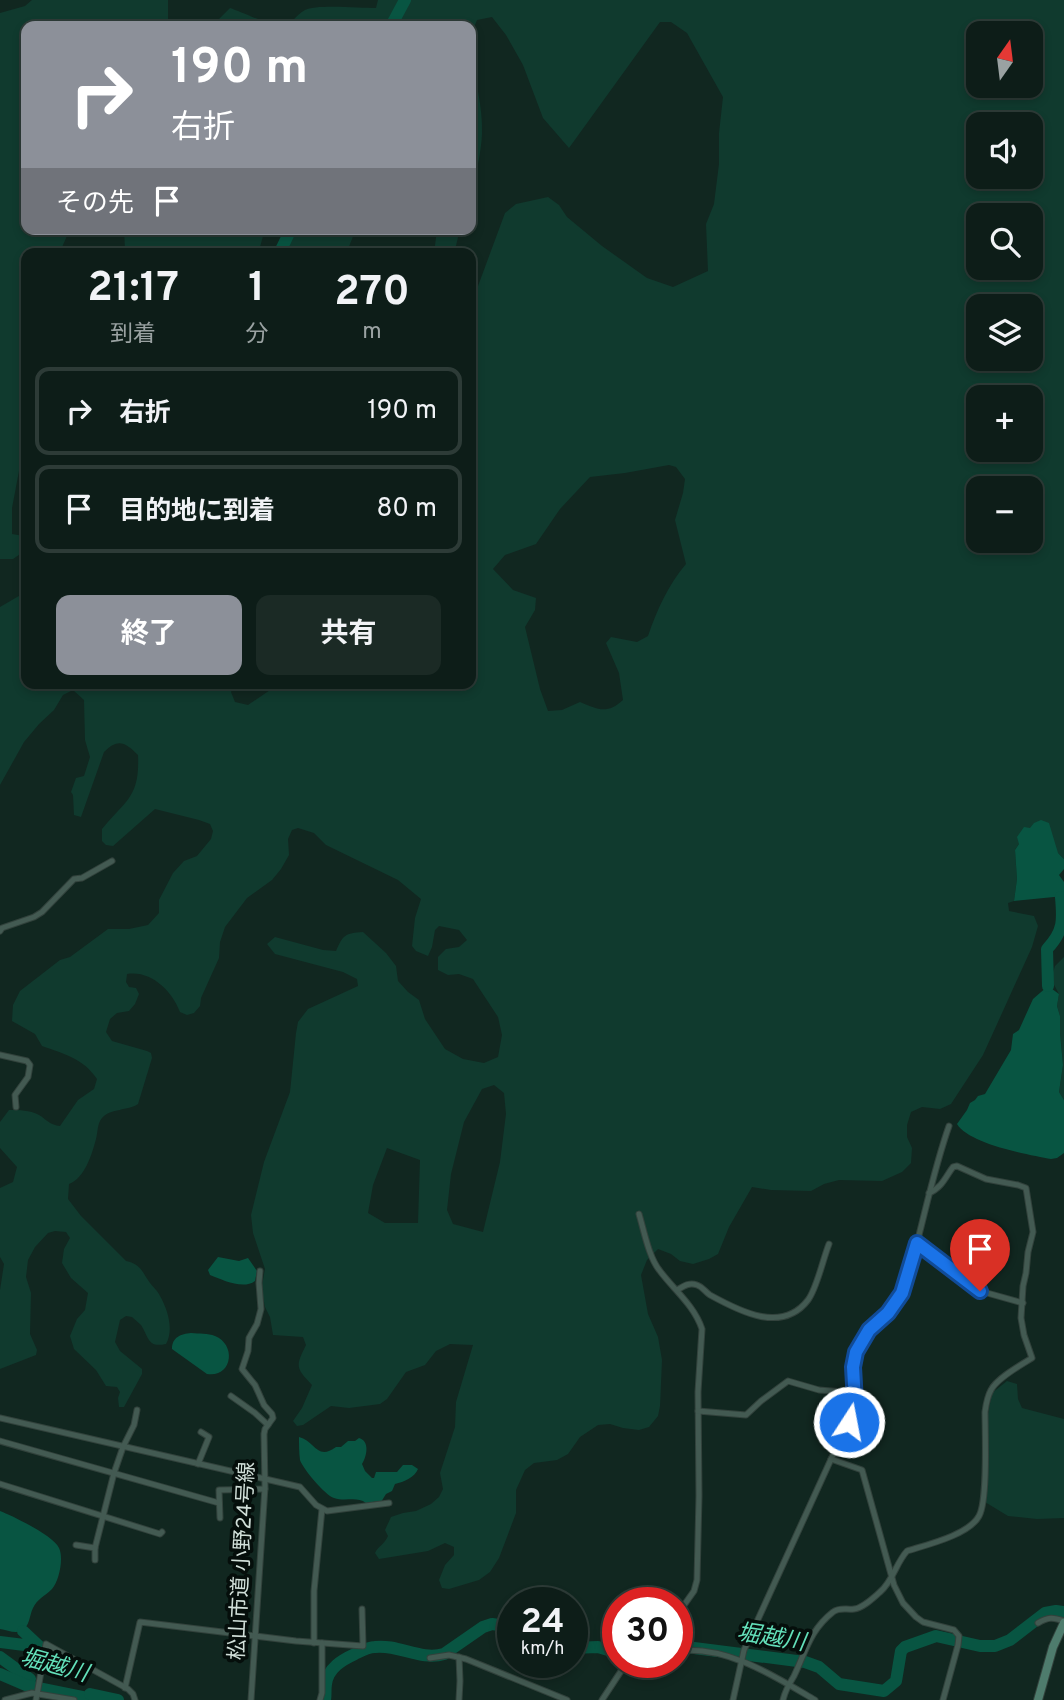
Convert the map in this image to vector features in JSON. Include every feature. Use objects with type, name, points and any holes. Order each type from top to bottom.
[{"type":"street","points":[[0,931],[34,917],[74,879],[82,878],[112,861]]},
{"type":"street","points":[[0,1055],[27,1061],[30,1065],[28,1077],[15,1095],[16,1107]]},
{"type":"street","points":[[733,1700],[742,1655],[853,1411],[856,1393],[853,1367],[859,1345],[869,1330],[894,1306],[902,1293],[949,1126]]},
{"type":"street","points":[[783,1700],[810,1637],[833,1612],[856,1609],[863,1605],[886,1587],[907,1551],[953,1536],[979,1516],[983,1498],[987,1400],[992,1387],[1032,1358],[1022,1325],[1023,1286],[1033,1232],[1026,1188],[986,1179],[957,1166],[953,1167],[939,1187],[929,1193]]},
{"type":"street","points":[[639,1214],[658,1270],[677,1290],[702,1329],[698,1410],[697,1580],[693,1592]]},
{"type":"street","points":[[917,1243],[980,1291],[1023,1303]]},
{"type":"street","points":[[677,1290],[686,1285],[697,1285],[747,1313],[768,1318],[788,1315],[802,1306],[811,1294],[829,1244]]},
{"type":"street","points":[[231,1396],[268,1425],[273,1418],[255,1385],[242,1369],[248,1352],[249,1338],[257,1324],[261,1308],[260,1271]]},
{"type":"street","points":[[698,1410],[746,1415],[788,1381],[819,1390],[856,1393]]},
{"type":"street","points":[[95,1560],[95,1548],[114,1473],[134,1425],[136,1410]]},
{"type":"street","points":[[0,1418],[300,1486],[322,1509],[332,1511],[389,1503]]},
{"type":"street","name":"松山市道 小野24号線","points":[[251,1700],[265,1489],[264,1434],[268,1425]]},
{"type":"street","points":[[198,1464],[209,1437],[201,1432]]},
{"type":"street","points":[[0,1441],[219,1503]]},
{"type":"street","points":[[831,1459],[862,1470],[894,1585],[903,1603],[916,1617],[930,1625],[954,1630],[959,1636],[943,1700]]},
{"type":"street","points":[[0,1484],[160,1534],[162,1532]]},
{"type":"street","points":[[220,1518],[219,1490],[265,1489]]},
{"type":"street","points":[[314,1643],[314,1591],[322,1509]]},
{"type":"street","points":[[76,1545],[95,1548]]},
{"type":"street","points":[[125,1688],[140,1622],[314,1643],[363,1646],[362,1609]]},
{"type":"street","points":[[1038,1623],[1055,1617],[1064,1622],[1038,1700]]},
{"type":"street","points":[[320,1700],[322,1643]]},
{"type":"street","points":[[37,1692],[46,1644],[125,1688],[133,1694],[135,1700]]},
{"type":"street","points":[[693,1651],[742,1655],[815,1700]]},
{"type":"street","points":[[430,1658],[449,1655],[459,1657],[567,1700]]},
{"type":"street","points":[[459,1657],[459,1700]]},
{"type":"street","points":[[602,1700],[616,1678]]},
{"type":"street","points":[[5,1700],[37,1692],[74,1700]]},
{"type":"shaded area","points":[[32,0],[168,0],[168,21],[21,21],[21,235],[67,235],[62,248],[21,248],[21,433],[19,471],[12,508],[12,534],[21,536],[21,553],[13,559],[0,559],[0,13],[25,6]]},
{"type":"shaded area","points":[[378,0],[1064,0],[1064,859],[1058,853],[1019,844],[1015,850],[1017,879],[1014,901],[1008,903],[1009,911],[1034,916],[1038,926],[1032,947],[983,1055],[951,1104],[940,1109],[922,1107],[911,1112],[907,1137],[912,1148],[911,1163],[902,1172],[882,1181],[839,1180],[811,1191],[752,1187],[729,1227],[718,1254],[693,1264],[680,1261],[658,1249],[647,1260],[641,1275],[648,1314],[658,1337],[662,1360],[658,1416],[649,1427],[639,1430],[610,1424],[598,1425],[580,1437],[568,1454],[557,1460],[534,1463],[525,1470],[516,1490],[516,1513],[499,1558],[490,1572],[479,1580],[449,1589],[442,1588],[439,1580],[445,1565],[454,1555],[454,1547],[445,1543],[428,1551],[379,1559],[375,1553],[388,1536],[385,1530],[391,1517],[431,1504],[443,1489],[440,1473],[455,1427],[456,1402],[473,1345],[450,1344],[436,1351],[425,1365],[406,1372],[387,1399],[380,1404],[349,1408],[331,1406],[303,1425],[297,1426],[293,1421],[312,1385],[299,1367],[306,1345],[303,1337],[273,1335],[262,1293],[265,1269],[253,1233],[251,1215],[264,1162],[290,1092],[298,1022],[308,1009],[358,986],[357,979],[343,972],[275,954],[267,944],[275,937],[336,951],[345,936],[363,932],[396,966],[398,981],[419,1000],[425,1019],[445,1049],[463,1059],[484,1063],[498,1057],[502,1035],[498,1017],[473,979],[459,974],[448,975],[438,970],[438,957],[446,949],[459,947],[467,940],[459,930],[439,926],[435,930],[428,956],[416,951],[412,946],[415,918],[421,899],[398,880],[326,845],[314,833],[298,828],[292,830],[288,839],[289,855],[281,869],[272,880],[247,898],[225,927],[219,958],[200,1006],[194,1013],[187,1015],[180,1012],[172,997],[152,979],[144,975],[127,974],[126,982],[129,987],[136,988],[139,994],[129,1011],[117,1013],[110,1019],[106,1032],[112,1041],[147,1051],[152,1058],[138,1104],[110,1113],[100,1120],[87,1165],[79,1177],[69,1184],[68,1199],[81,1216],[126,1261],[141,1269],[158,1292],[169,1320],[170,1333],[166,1344],[152,1343],[141,1325],[132,1317],[126,1316],[120,1320],[115,1342],[120,1351],[142,1369],[142,1374],[124,1407],[119,1407],[120,1392],[117,1387],[106,1386],[96,1370],[74,1349],[70,1336],[77,1319],[85,1310],[88,1293],[71,1278],[62,1263],[64,1249],[70,1238],[66,1232],[55,1231],[48,1233],[35,1247],[28,1260],[26,1277],[31,1293],[30,1334],[37,1350],[36,1355],[0,1369],[0,1290],[4,1264],[0,1257],[0,1188],[13,1182],[17,1167],[0,1148],[0,1122],[9,1110],[21,1110],[35,1113],[60,1126],[78,1100],[94,1089],[97,1079],[79,1061],[42,1046],[35,1034],[12,1021],[13,1005],[20,991],[60,960],[70,957],[108,929],[148,925],[159,913],[159,900],[173,873],[184,861],[197,856],[211,839],[213,831],[210,824],[155,809],[113,846],[106,845],[102,841],[102,829],[130,797],[137,780],[138,755],[121,743],[104,752],[81,817],[74,815],[71,792],[76,778],[84,776],[90,757],[85,740],[84,700],[73,690],[63,695],[54,710],[24,742],[0,785],[0,607],[21,595],[21,689],[232,689],[235,702],[248,705],[272,689],[476,689],[476,291],[505,213],[516,204],[548,197],[602,246],[647,278],[673,287],[708,271],[706,224],[714,204],[723,97],[687,33],[671,22],[660,22],[569,148],[543,118],[523,65],[492,17],[476,22],[291,21],[310,8],[376,8]],"holes":[[[669,465],[676,467],[685,479],[675,520],[686,564],[664,598],[648,636],[637,642],[611,637],[606,643],[619,673],[623,700],[607,709],[580,702],[562,710],[548,711],[525,627],[535,610],[536,598],[513,590],[493,569],[505,555],[536,544],[560,509],[590,477]],[[494,1085],[504,1093],[506,1114],[500,1162],[483,1232],[453,1224],[447,1210],[451,1174],[464,1122],[482,1089]],[[387,1148],[420,1160],[418,1223],[385,1223],[368,1213],[373,1185]]]},
{"type":"shaded area","points":[[230,8],[262,21],[218,21]]},
{"type":"shaded area","points":[[476,81],[482,124],[476,170]]},
{"type":"shaded area","points":[[124,235],[263,235],[260,248],[125,248]]},
{"type":"shaded area","points":[[293,235],[354,235],[348,248],[287,248]]},
{"type":"shaded area","points":[[436,235],[459,235],[455,248],[435,248]]},
{"type":"shaded area","points":[[1041,820],[1049,823],[1058,853],[1064,859],[1064,869],[1059,875],[1064,882],[1064,896],[1014,901],[1017,879],[1015,850],[1019,844],[1017,837],[1024,827],[1030,828]]},
{"type":"shaded area","points":[[1064,957],[1064,1100],[1059,1092],[1063,1065],[1057,1006],[1059,994],[1051,979],[1055,966]]},
{"type":"shaded area","points":[[1048,986],[1059,994],[1057,1006],[1063,1065],[1059,1092],[1064,1100],[1064,1153],[1051,1159],[986,1143],[957,1124],[970,1103],[985,1094],[1011,1050],[1013,1034],[1019,1030],[1033,999]]},
{"type":"shaded area","points":[[218,1257],[239,1261],[248,1258],[257,1271],[255,1281],[245,1285],[210,1275],[208,1270]]},
{"type":"shaded area","points":[[191,1333],[212,1335],[227,1346],[229,1360],[222,1371],[207,1374],[172,1349],[178,1337]]},
{"type":"shaded area","points":[[1007,1381],[1017,1384],[1022,1408],[1064,1419],[1064,1518],[1008,1516],[985,1502],[988,1414],[992,1393]]},
{"type":"shaded area","points":[[299,1437],[324,1452],[359,1438],[365,1442],[366,1449],[362,1464],[372,1478],[376,1472],[397,1472],[403,1465],[412,1465],[418,1469],[409,1479],[395,1484],[381,1502],[366,1503],[334,1498],[320,1487],[302,1464]]},
{"type":"shaded area","points":[[0,1511],[42,1532],[56,1543],[61,1558],[55,1585],[37,1602],[26,1627],[19,1632],[0,1629]]},
{"type":"waterway","points":[[394,21],[405,0]]},
{"type":"waterway","points":[[282,248],[288,235]]},
{"type":"waterway","points":[[1048,986],[1047,949],[1057,937],[1061,925],[1061,897]]},
{"type":"waterway","name":"堀越川","points":[[693,1648],[805,1662],[819,1667],[839,1684],[884,1691],[896,1681],[901,1651],[905,1647],[936,1636],[980,1646],[995,1646],[1010,1640],[1045,1613],[1063,1612]]},
{"type":"waterway","name":"堀越川","points":[[325,1700],[327,1678],[336,1665],[365,1649],[384,1647],[435,1656],[444,1654],[483,1627],[497,1625]]},
{"type":"waterway","points":[[0,1642],[40,1647],[23,1631]]},
{"type":"waterway","name":"堀越川","points":[[588,1647],[602,1648]]},
{"type":"waterway","points":[[0,1657],[30,1679]]},
{"type":"waterway","name":"堀越川","points":[[0,1674],[28,1686],[97,1700]]},
{"type":"waterway","points":[[90,1694],[118,1700]]},
{"type":"route","points":[[849,1422],[856,1393],[853,1367],[856,1352],[869,1330],[888,1313],[902,1293],[917,1243],[980,1291]]}]
